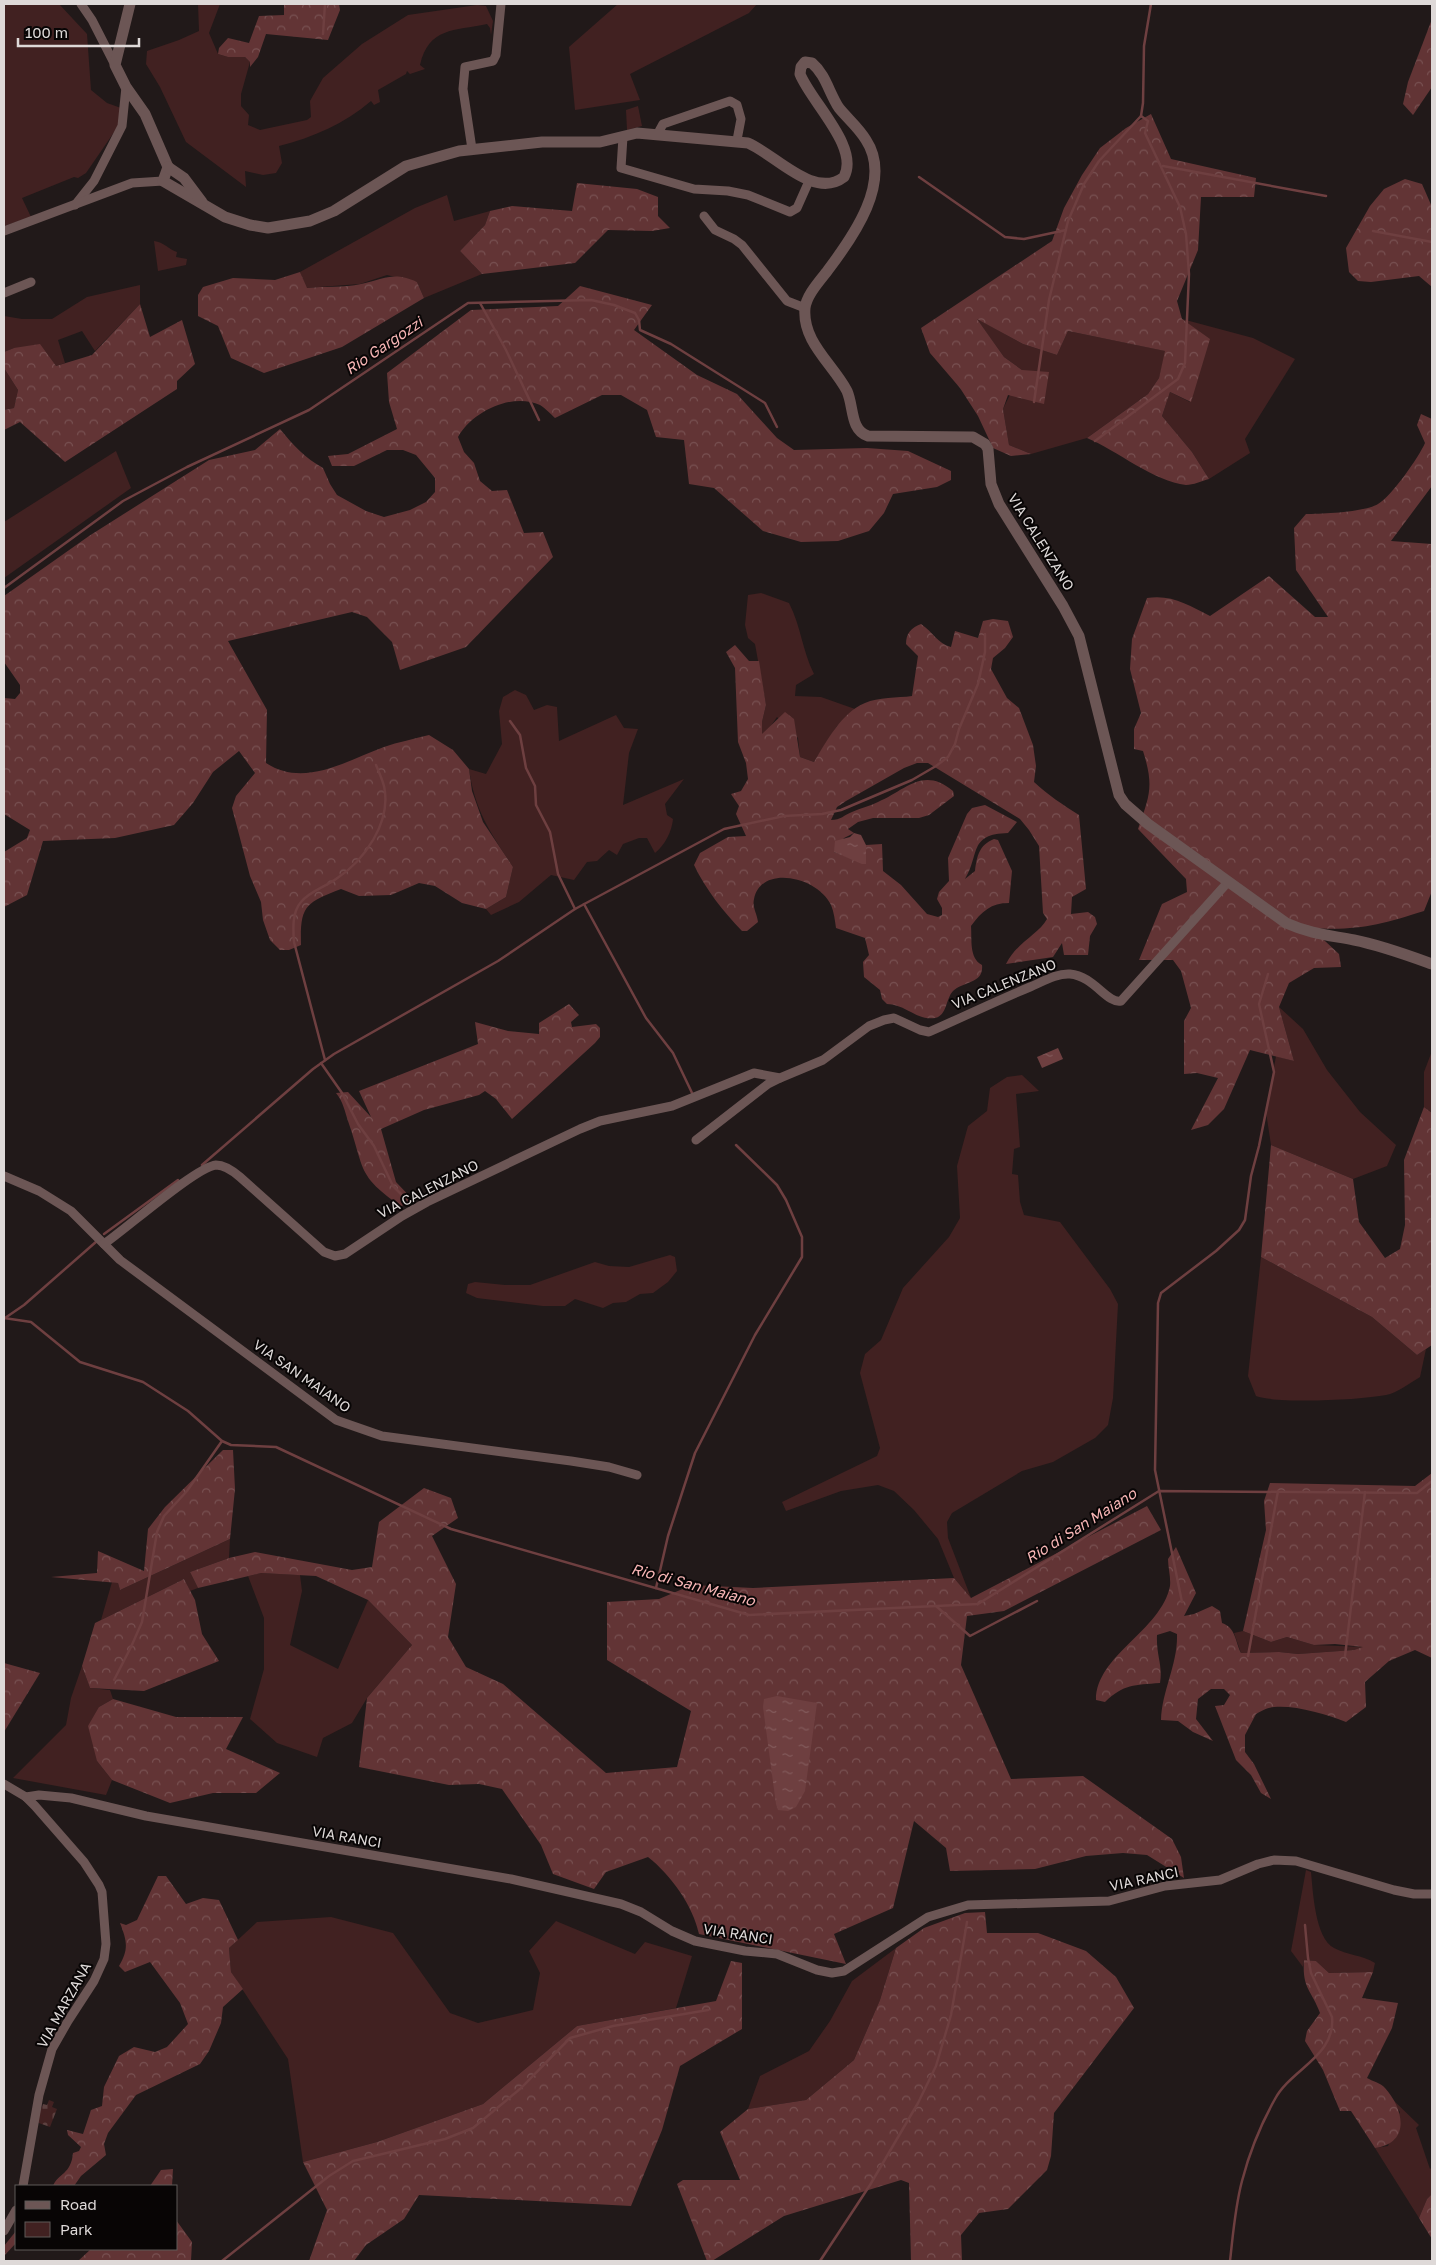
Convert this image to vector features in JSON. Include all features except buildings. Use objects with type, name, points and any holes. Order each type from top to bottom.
[{"type":"street","points":[[81,4],[92,20],[126,87],[145,114],[168,167],[184,178],[202,202]]},
{"type":"street","points":[[115,65],[130,4]]},
{"type":"street","points":[[472,149],[463,89],[464,68],[493,61],[496,55],[501,4]]},
{"type":"street","points":[[4,231],[132,183],[163,181],[225,217],[250,225],[268,228],[284,227],[310,221],[334,211],[406,166],[432,158],[472,149],[542,142],[584,143],[637,133],[737,140],[762,149],[809,181],[832,184],[844,178],[848,165],[843,146],[803,83],[800,74],[801,67],[805,62],[812,63],[818,68],[838,106],[866,140],[875,169],[874,182],[860,222],[848,245],[810,294],[805,308],[787,301],[742,245],[734,238],[715,230],[704,216]]},
{"type":"street","points":[[75,205],[94,181],[122,126],[126,87]]},
{"type":"street","points":[[657,135],[663,124],[730,101],[739,109],[741,120],[737,140]]},
{"type":"street","points":[[623,137],[621,168],[694,189],[728,191],[748,195],[790,212],[797,208],[809,181]]},
{"type":"street","points":[[163,181],[168,167]]},
{"type":"street","points":[[4,293],[31,282]]},
{"type":"street","name":"VIA CALENZANO","points":[[805,308],[807,326],[812,338],[847,393],[857,429],[862,434],[868,436],[973,437],[985,444],[989,453],[991,484],[999,504],[1063,606],[1078,636],[1119,795],[1125,804],[1148,824],[1286,923],[1307,932],[1354,940],[1408,955],[1432,964]]},
{"type":"street","name":"VIA CALENZANO","points":[[696,1140],[768,1084],[823,1060],[869,1026],[884,1020],[894,1018],[929,1032],[1059,975],[1075,974],[1087,978],[1099,987],[1110,1000],[1115,1002],[1121,1001],[1228,882]]},
{"type":"street","name":"VIA CALENZANO","points":[[104,1244],[195,1174],[216,1165],[228,1168],[240,1177],[324,1252],[335,1256],[345,1254],[410,1211],[600,1120],[672,1106],[754,1073],[780,1078]]},
{"type":"street","name":"VIA SAN MAIANO","points":[[4,1176],[39,1191],[71,1211],[120,1260],[336,1420],[382,1436],[571,1461],[609,1467],[637,1475]]},
{"type":"street","name":"VIA MARZANA","points":[[4,1784],[26,1797],[84,1862],[99,1885],[102,1892],[106,1944],[104,1959],[94,1981],[52,2049],[39,2095],[23,2185]]},
{"type":"street","name":"VIA RANCI","points":[[26,1797],[38,1795],[71,1798],[146,1816],[511,1879],[621,1904],[641,1912],[672,1931],[695,1941],[745,1951],[777,1954],[818,1970],[832,1973],[844,1971],[928,1917],[968,1905],[1109,1901],[1165,1886],[1220,1880],[1258,1864],[1274,1860],[1296,1861],[1394,1890],[1414,1894],[1432,1894]]},
{"type":"street","points":[[4,2231],[15,2212]]},
{"type":"green space","points":[[4,4],[59,4],[87,34],[91,90],[107,103],[121,108],[119,125],[86,173],[78,178],[74,177],[22,198],[31,217],[4,226]]},
{"type":"green space","points":[[198,4],[220,4],[209,33],[218,54],[228,57],[245,57],[250,62],[241,94],[241,106],[249,115],[248,125],[260,130],[307,120],[311,117],[310,101],[323,78],[362,44],[408,15],[477,5],[486,6],[493,21],[491,35],[487,24],[454,30],[436,37],[424,53],[420,65],[425,69],[410,74],[407,71],[406,74],[378,90],[380,102],[374,105],[371,101],[328,129],[279,146],[282,163],[276,173],[263,175],[245,171],[246,187],[186,142],[160,87],[146,64],[147,51],[199,31]]},
{"type":"green space","points":[[284,4],[339,4],[340,10],[328,40],[266,34],[258,57],[250,67],[250,62],[245,57],[228,57],[218,54],[219,48],[228,38],[249,43],[259,16],[284,15]]},
{"type":"green space","points":[[618,4],[757,4],[749,13],[630,74],[640,100],[575,110],[569,47]]},
{"type":"green space","points":[[1432,19],[1432,87],[1413,115],[1403,104],[1408,82]]},
{"type":"green space","points":[[638,106],[642,126],[627,130],[626,110]]},
{"type":"green space","points":[[1151,114],[1171,159],[1256,178],[1254,197],[1201,197],[1198,250],[1177,301],[1182,319],[1210,339],[1191,402],[1170,392],[1162,416],[1192,452],[1209,479],[1189,485],[1174,483],[1162,478],[1087,438],[1148,394],[1159,378],[1165,351],[1068,331],[1057,355],[1023,344],[977,319],[1004,357],[1022,370],[1049,372],[1044,404],[1008,395],[1003,409],[1009,445],[1031,454],[1011,456],[993,448],[978,416],[960,388],[930,353],[921,328],[1052,241],[1064,208],[1082,175],[1100,148],[1126,128]]},
{"type":"green space","points":[[1405,179],[1422,184],[1432,207],[1432,287],[1419,276],[1371,282],[1358,281],[1349,272],[1346,248],[1370,206],[1384,189]]},
{"type":"green space","points":[[577,183],[637,189],[658,197],[658,216],[670,228],[652,231],[608,230],[575,263],[482,274],[460,251],[485,225],[490,211],[512,206],[572,211]]},
{"type":"green space","points":[[447,195],[454,221],[490,211],[485,225],[460,251],[482,274],[424,298],[417,282],[387,275],[360,284],[306,288],[300,272],[415,208]]},
{"type":"green space","points":[[154,241],[177,252],[176,257],[187,259],[186,265],[158,271]]},
{"type":"green space","points":[[300,272],[307,288],[348,286],[395,276],[402,277],[417,282],[424,298],[342,347],[264,373],[231,358],[218,326],[198,316],[198,295],[203,287],[233,278],[275,280]]},
{"type":"green space","points":[[140,285],[140,304],[95,351],[82,331],[58,340],[65,363],[56,366],[14,348],[4,352],[4,316],[22,319],[52,319],[87,297]]},
{"type":"green space","points":[[580,286],[652,305],[634,330],[697,375],[737,394],[777,438],[794,450],[867,448],[908,451],[951,471],[951,480],[937,487],[893,494],[884,513],[869,531],[838,541],[801,542],[763,531],[714,488],[689,484],[684,440],[656,437],[647,410],[621,395],[602,395],[555,418],[540,405],[529,402],[517,401],[494,407],[483,412],[473,420],[458,437],[464,452],[474,463],[480,481],[492,491],[507,490],[524,533],[543,532],[553,557],[466,647],[400,670],[392,642],[367,617],[352,612],[228,641],[267,710],[266,763],[280,770],[310,773],[325,770],[389,745],[429,735],[453,750],[469,769],[472,791],[483,822],[513,867],[506,897],[486,909],[462,903],[435,886],[419,883],[391,895],[359,896],[341,889],[319,898],[307,908],[302,922],[301,945],[289,950],[280,950],[270,940],[263,920],[261,902],[250,876],[232,808],[236,796],[255,773],[239,751],[213,772],[193,803],[174,825],[115,838],[43,841],[27,895],[4,907],[4,852],[27,838],[30,830],[4,814],[4,698],[15,699],[20,693],[20,685],[4,662],[4,596],[89,536],[209,460],[255,450],[280,429],[300,451],[323,468],[337,495],[366,511],[384,517],[410,510],[426,502],[435,492],[435,478],[416,455],[403,450],[387,450],[354,466],[332,466],[328,456],[348,454],[397,429],[389,402],[387,373],[471,310],[558,306]]},
{"type":"green space","points":[[140,304],[150,337],[182,320],[195,364],[177,381],[177,389],[65,462],[20,422],[4,430],[4,410],[14,408],[18,390],[4,368],[4,352],[14,348],[40,344],[56,366],[92,355]]},
{"type":"green space","points":[[976,318],[1023,344],[1057,355],[1068,331],[1166,351],[1159,378],[1148,394],[1087,438],[1031,454],[1009,445],[1003,409],[1022,370],[1004,357]]},
{"type":"green space","points":[[1182,319],[1253,338],[1295,359],[1245,439],[1250,453],[1209,479],[1192,452],[1162,416],[1170,392],[1190,402]]},
{"type":"green space","points":[[4,368],[18,390],[14,408],[4,410]]},
{"type":"green space","points":[[1421,414],[1432,419],[1432,486],[1391,541],[1432,544],[1432,891],[1424,911],[1408,916],[1355,928],[1311,928],[1339,954],[1341,967],[1314,968],[1289,983],[1279,1007],[1294,1061],[1250,1050],[1224,1109],[1208,1125],[1191,1130],[1218,1078],[1197,1073],[1184,1074],[1184,1021],[1191,1008],[1181,971],[1173,960],[1139,960],[1162,904],[1187,892],[1186,879],[1138,829],[1148,799],[1149,773],[1143,751],[1134,749],[1134,729],[1141,713],[1130,669],[1132,639],[1147,598],[1172,599],[1187,604],[1210,616],[1269,576],[1315,617],[1328,617],[1296,570],[1294,528],[1306,514],[1354,511],[1372,507],[1384,500],[1404,476],[1425,443],[1417,425]]},
{"type":"green space","points":[[116,451],[131,488],[4,578],[4,522]]},
{"type":"green space","points":[[761,593],[789,603],[814,674],[796,685],[795,696],[821,697],[855,709],[837,726],[814,762],[800,757],[798,738],[777,717],[762,735],[762,722],[766,705],[755,644],[748,638],[745,625],[748,595]]},
{"type":"green space","points":[[993,619],[1008,621],[1013,637],[1005,648],[993,658],[991,669],[1007,698],[1019,708],[1033,745],[1036,766],[1034,782],[1056,800],[1079,815],[1086,889],[1072,897],[1071,914],[1088,912],[1095,917],[1097,924],[1090,936],[1088,955],[1064,955],[1062,943],[1053,957],[1006,964],[1021,944],[1038,930],[1047,919],[1043,913],[1039,846],[1020,819],[928,763],[917,763],[904,768],[837,807],[831,820],[875,803],[923,780],[933,780],[942,784],[953,791],[954,796],[929,815],[919,818],[873,818],[858,822],[848,829],[854,833],[844,838],[834,852],[866,864],[866,845],[882,844],[883,871],[901,885],[927,914],[938,917],[942,915],[942,908],[937,899],[939,892],[949,881],[948,858],[967,814],[972,808],[985,805],[1017,822],[1008,833],[995,834],[981,842],[977,847],[970,870],[965,879],[975,871],[978,856],[985,844],[994,839],[998,840],[1012,871],[1009,903],[997,904],[987,909],[971,926],[973,953],[982,965],[980,976],[953,991],[939,1017],[922,1017],[900,1007],[887,1004],[882,999],[880,990],[864,977],[863,962],[869,955],[865,938],[836,928],[831,905],[824,895],[814,887],[790,878],[778,878],[767,881],[759,888],[754,899],[754,908],[758,922],[747,931],[742,931],[715,900],[694,865],[700,853],[728,837],[746,836],[736,814],[739,806],[731,794],[741,791],[748,779],[746,763],[738,742],[735,668],[726,652],[735,645],[749,661],[759,661],[766,705],[762,722],[762,734],[785,712],[794,719],[800,757],[814,762],[835,728],[856,708],[876,700],[912,696],[918,656],[906,644],[908,634],[914,627],[921,624],[939,641],[951,647],[955,631],[978,638],[983,621]]},
{"type":"green space","points":[[515,690],[526,695],[534,710],[547,705],[557,707],[559,741],[616,715],[624,728],[638,729],[629,753],[623,805],[684,779],[665,804],[667,815],[673,819],[672,824],[665,842],[655,853],[647,838],[639,838],[623,844],[617,855],[609,850],[597,861],[587,862],[574,880],[551,875],[519,902],[491,915],[486,909],[506,897],[513,867],[479,809],[469,769],[486,774],[502,744],[499,711],[503,697]]},
{"type":"green space","points":[[569,1004],[579,1015],[571,1022],[572,1027],[596,1024],[600,1028],[600,1037],[595,1043],[512,1119],[496,1099],[485,1091],[479,1095],[424,1110],[381,1129],[396,1182],[415,1202],[401,1206],[376,1186],[369,1178],[360,1161],[344,1107],[336,1093],[348,1092],[371,1117],[359,1091],[478,1044],[475,1022],[508,1031],[539,1034],[539,1023]]},
{"type":"green space","points":[[1279,1007],[1303,1029],[1327,1070],[1360,1112],[1396,1145],[1387,1166],[1353,1179],[1271,1145],[1266,1112],[1276,1056],[1294,1061]]},
{"type":"green space","points":[[1432,1051],[1432,1113],[1424,1107],[1424,1072]]},
{"type":"green space","points":[[1022,1075],[1039,1091],[1016,1094],[1020,1147],[1014,1149],[1012,1174],[1018,1175],[1020,1202],[1024,1215],[1060,1222],[1110,1289],[1118,1304],[1113,1398],[1108,1425],[1095,1438],[1053,1462],[1022,1471],[952,1513],[947,1522],[948,1538],[971,1598],[954,1578],[938,1539],[914,1510],[894,1491],[878,1485],[841,1491],[786,1511],[782,1502],[877,1456],[880,1448],[860,1373],[865,1354],[881,1340],[903,1288],[949,1237],[960,1218],[957,1166],[968,1126],[987,1111],[990,1088],[1007,1077]]},
{"type":"green space","points":[[1424,1107],[1432,1113],[1432,1345],[1417,1355],[1372,1317],[1261,1257],[1271,1145],[1353,1179],[1359,1222],[1385,1258],[1400,1249],[1405,1225],[1404,1160]]},
{"type":"green space","points":[[670,1255],[675,1257],[677,1271],[668,1282],[653,1293],[640,1294],[626,1302],[613,1303],[603,1308],[575,1299],[565,1306],[543,1306],[477,1298],[466,1293],[468,1284],[475,1282],[530,1285],[595,1262],[609,1266],[629,1267]]},
{"type":"green space","points":[[1261,1257],[1372,1317],[1417,1355],[1426,1349],[1420,1377],[1395,1392],[1374,1397],[1300,1401],[1256,1396],[1248,1376]]},
{"type":"green space","points":[[223,1450],[233,1450],[235,1489],[230,1539],[120,1590],[118,1583],[51,1577],[97,1573],[98,1551],[144,1571],[148,1529],[165,1507]]},
{"type":"green space","points":[[1432,1473],[1432,1658],[1415,1650],[1389,1661],[1365,1682],[1366,1707],[1346,1722],[1320,1713],[1291,1707],[1272,1707],[1256,1714],[1245,1735],[1245,1752],[1254,1764],[1271,1799],[1261,1793],[1251,1775],[1236,1760],[1215,1706],[1224,1705],[1230,1695],[1224,1689],[1211,1689],[1198,1699],[1196,1719],[1213,1741],[1193,1732],[1178,1721],[1161,1720],[1164,1698],[1175,1656],[1177,1634],[1170,1631],[1157,1635],[1161,1671],[1160,1683],[1130,1686],[1105,1702],[1096,1700],[1099,1684],[1106,1670],[1155,1616],[1164,1602],[1170,1586],[1168,1559],[1176,1547],[1196,1593],[1184,1616],[1212,1606],[1220,1611],[1222,1623],[1227,1625],[1233,1632],[1241,1653],[1279,1652],[1298,1654],[1354,1650],[1363,1647],[1335,1644],[1314,1645],[1287,1637],[1271,1642],[1243,1631],[1266,1530],[1264,1501],[1270,1483],[1415,1486]]},
{"type":"green space","points":[[424,1488],[451,1498],[458,1518],[432,1536],[456,1584],[448,1637],[466,1667],[503,1684],[606,1773],[677,1767],[691,1711],[607,1660],[607,1602],[659,1599],[692,1585],[753,1588],[954,1578],[971,1598],[1147,1506],[1161,1530],[1004,1611],[967,1616],[961,1665],[1011,1779],[1083,1776],[1172,1839],[1181,1857],[1184,1878],[1147,1855],[1123,1853],[1086,1856],[1035,1869],[950,1871],[946,1848],[914,1821],[893,1908],[834,1934],[846,1964],[699,1934],[692,1913],[680,1892],[657,1864],[648,1857],[606,1872],[594,1889],[553,1874],[541,1845],[502,1789],[479,1784],[449,1785],[359,1767],[367,1698],[412,1645],[368,1600],[316,1576],[261,1573],[198,1588],[190,1572],[229,1558],[255,1552],[352,1570],[372,1567],[379,1522]]},
{"type":"green space","points":[[230,1539],[229,1558],[190,1572],[198,1588],[190,1591],[184,1579],[101,1620],[112,1582],[118,1583],[120,1590]]},
{"type":"green space","points":[[261,1573],[300,1575],[302,1591],[290,1645],[338,1669],[368,1600],[412,1645],[367,1698],[352,1723],[323,1738],[317,1757],[277,1743],[250,1719],[264,1669],[264,1618],[248,1576]]},
{"type":"green space","points":[[184,1579],[195,1600],[202,1634],[219,1661],[144,1691],[90,1688],[82,1666],[95,1623]]},
{"type":"green space","points":[[1243,1631],[1271,1642],[1287,1637],[1314,1645],[1365,1647],[1354,1650],[1298,1654],[1279,1652],[1241,1653],[1234,1633]]},
{"type":"green space","points":[[4,1663],[40,1673],[4,1732]]},
{"type":"green space","points":[[82,1666],[90,1688],[110,1690],[113,1699],[99,1707],[97,1761],[112,1780],[106,1795],[13,1778],[66,1725],[71,1698]]},
{"type":"green space","points":[[113,1699],[176,1717],[243,1717],[226,1749],[280,1773],[256,1793],[213,1793],[170,1803],[112,1780],[97,1761],[88,1726],[99,1707]]},
{"type":"green space","points":[[1306,1870],[1311,1872],[1316,1914],[1323,1935],[1328,1943],[1334,1948],[1375,1963],[1373,1972],[1329,1973],[1316,1961],[1304,1960],[1303,1967],[1291,1951]]},
{"type":"green space","points":[[158,1876],[166,1876],[186,1904],[203,1898],[219,1900],[238,1940],[229,1948],[231,1972],[243,1989],[223,2007],[221,2023],[209,2051],[200,2064],[136,2095],[108,2133],[104,2144],[106,2155],[81,2176],[75,2185],[54,2185],[70,2166],[73,2153],[79,2151],[81,2147],[68,2135],[67,2130],[83,2134],[91,2110],[102,2106],[104,2087],[119,2056],[134,2047],[155,2052],[167,2047],[188,2024],[180,2003],[150,1962],[125,1972],[119,1966],[126,1950],[120,1923],[126,1925],[137,1920]]},
{"type":"green space","points":[[985,1912],[987,1933],[1038,1933],[1086,1951],[1116,1977],[1134,2008],[1054,2113],[1051,2156],[1047,2170],[1008,2209],[979,2213],[961,2235],[962,2261],[911,2261],[909,2183],[901,2180],[784,2216],[712,2261],[707,2261],[677,2184],[683,2180],[740,2180],[720,2132],[748,2109],[806,2100],[854,2060],[880,2000],[896,1948],[924,1928],[965,1913]]},
{"type":"green space","points":[[331,1917],[393,1933],[450,2013],[478,2023],[533,2010],[540,1973],[529,1951],[556,1921],[635,1954],[645,1942],[692,1956],[676,2008],[577,2026],[483,2104],[377,2142],[303,2162],[288,2059],[231,1972],[229,1948],[257,1922]]},
{"type":"green space","points":[[896,1948],[880,2000],[854,2060],[806,2100],[748,2109],[760,2076],[809,2051],[830,2021],[852,1981]]},
{"type":"green space","points":[[1304,1960],[1316,1961],[1329,1973],[1373,1972],[1362,1998],[1398,2003],[1392,2028],[1367,2078],[1385,2088],[1392,2096],[1400,2115],[1401,2124],[1399,2132],[1387,2145],[1375,2148],[1351,2111],[1340,2111],[1323,2070],[1305,2041],[1307,2031],[1320,2013],[1304,1977]]},
{"type":"green space","points":[[731,1961],[742,1963],[742,2029],[680,2066],[662,2130],[631,2206],[419,2195],[404,2219],[366,2245],[354,2261],[309,2261],[327,2210],[303,2162],[377,2142],[483,2104],[577,2026],[716,2001]]},
{"type":"green space","points":[[1391,2098],[1419,2125],[1416,2128],[1430,2169],[1432,2167],[1432,2194],[1427,2199],[1419,2218],[1375,2148],[1388,2146],[1400,2112]]},
{"type":"green space","points":[[49,2100],[54,2102],[52,2107],[57,2109],[50,2127],[36,2122],[43,2104],[47,2105]]},
{"type":"green space","points":[[173,2169],[172,2185],[151,2185],[161,2170]]},
{"type":"green space","points":[[1432,2194],[1432,2239],[1419,2218],[1427,2199]]},
{"type":"green space","points":[[178,2223],[192,2242],[191,2261],[78,2261],[90,2250],[178,2250]]},
{"type":"green space","points":[[15,2232],[15,2244],[4,2256],[4,2246]]},
{"type":"water","points":[[854,833],[861,835],[866,845],[866,864],[834,852],[835,841],[850,837]]},
{"type":"water","points":[[1058,1048],[1063,1059],[1042,1068],[1037,1057]]},
{"type":"water","points":[[777,1696],[817,1703],[805,1791],[796,1807],[788,1811],[778,1810],[776,1804],[763,1707],[764,1699]]},
{"type":"waterway","points":[[323,34],[325,4]]},
{"type":"waterway","points":[[1095,441],[1178,379],[1185,363],[1189,274],[1186,234],[1180,207],[1145,133],[1148,121],[1141,116],[1144,46],[1151,4]]},
{"type":"waterway","points":[[1034,402],[1049,300],[1068,221],[1084,184],[1099,161],[1141,116]]},
{"type":"waterway","points":[[1163,166],[1326,196]]},
{"type":"waterway","points":[[919,177],[1005,237],[1024,239],[1066,230]]},
{"type":"waterway","points":[[1373,231],[1432,242]]},
{"type":"waterway","name":"Rio Gargozzi","points":[[4,588],[123,501],[187,467],[309,410],[468,303],[591,300],[614,305],[635,313],[639,320],[640,330],[671,344],[765,403],[777,427]]},
{"type":"waterway","points":[[480,303],[506,350],[539,420]]},
{"type":"waterway","points":[[202,1165],[313,1069],[334,1054],[498,961],[575,909],[724,829],[784,816],[822,814],[841,810],[912,780],[936,766],[948,757],[955,744],[959,729],[978,684],[985,652],[985,634]]},
{"type":"waterway","points":[[510,721],[520,735],[526,768],[535,786],[536,805],[550,832],[558,874],[575,909]]},
{"type":"waterway","points":[[325,1060],[294,942],[293,926],[298,906],[305,898],[332,882],[356,862],[366,851],[380,826],[385,800],[384,786],[376,765]]},
{"type":"waterway","points":[[584,904],[646,1018],[673,1053],[693,1095]]},
{"type":"waterway","points":[[1182,1602],[1155,1470],[1158,1303],[1161,1293],[1216,1251],[1239,1230],[1245,1220],[1251,1176],[1274,1072],[1259,1004],[1268,974]]},
{"type":"waterway","points":[[321,1063],[342,1093],[358,1124],[374,1146],[393,1186],[410,1203]]},
{"type":"waterway","points":[[656,1588],[668,1536],[695,1453],[755,1335],[802,1257],[802,1237],[786,1200],[777,1185],[736,1145]]},
{"type":"waterway","points":[[104,1234],[178,1180]]},
{"type":"waterway","points":[[5,1318],[24,1305],[97,1241]]},
{"type":"waterway","name":"Rio di San Maiano","points":[[4,1318],[31,1322],[80,1362],[143,1382],[188,1411],[222,1441],[231,1445],[276,1447],[451,1529],[749,1615],[978,1604],[1159,1491],[1417,1493],[1432,1481]]},
{"type":"waterway","points":[[114,1680],[142,1622],[157,1532],[164,1516],[187,1491],[222,1441]]},
{"type":"waterway","points":[[1248,1656],[1278,1491]]},
{"type":"waterway","points":[[1345,1656],[1365,1492]]},
{"type":"waterway","points":[[936,1606],[970,1636],[1037,1601]]},
{"type":"waterway","points":[[820,2261],[870,2185],[918,2103],[936,2066],[951,2015],[967,1922]]},
{"type":"waterway","points":[[1230,2261],[1234,2221],[1240,2191],[1248,2160],[1260,2129],[1282,2088],[1320,2052],[1327,2042],[1331,2030],[1332,2017],[1311,1973],[1305,1925]]},
{"type":"waterway","points":[[222,2261],[329,2176],[353,2161],[445,2139],[473,2128],[520,2089],[570,2038],[613,2026],[708,2010]]}]
